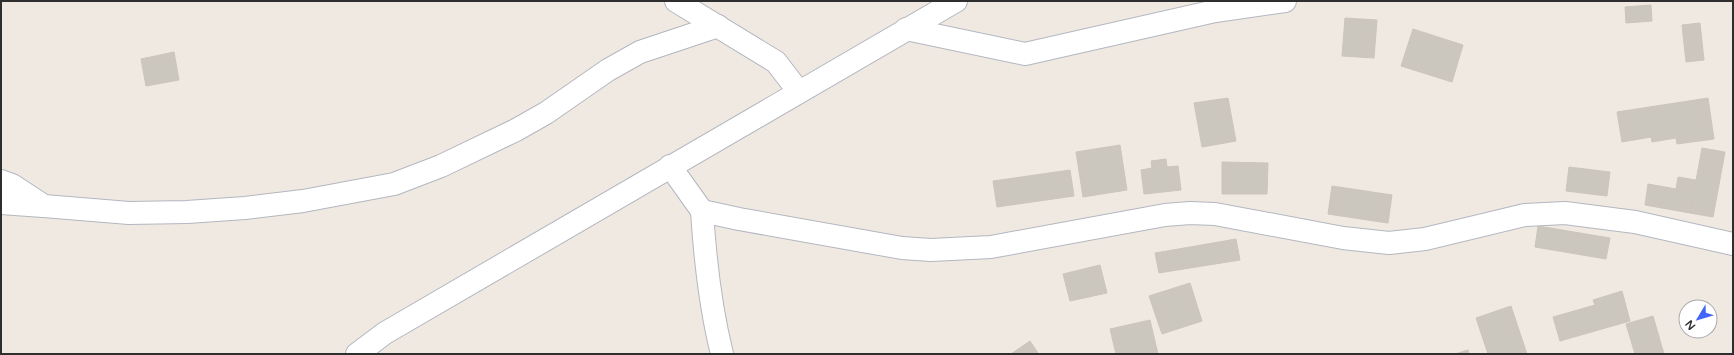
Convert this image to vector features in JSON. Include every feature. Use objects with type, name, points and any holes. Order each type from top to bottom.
[{"type":"street","points":[[676,1],[776,62],[799,92]]},
{"type":"street","points":[[357,354],[385,333],[956,1]]},
{"type":"street","points":[[906,29],[1025,54],[1215,11],[1285,1]]},
{"type":"street","points":[[1,203],[129,213],[187,212],[245,208],[303,201],[394,184],[440,166],[516,130],[546,113],[608,70],[640,52],[718,26]]},
{"type":"street","points":[[670,166],[702,210],[705,260],[713,316],[722,354]]},
{"type":"street","points":[[1,181],[12,185],[44,206]]},
{"type":"street","points":[[702,210],[902,248],[931,250],[991,247],[1165,215],[1190,213],[1216,214],[1343,238],[1389,242],[1425,239],[1525,215],[1565,213],[1635,222],[1733,244]]},
{"type":"building","points":[[1651,5],[1652,21],[1626,23],[1625,7]]},
{"type":"building","points":[[1345,18],[1377,20],[1374,58],[1342,56]]},
{"type":"building","points":[[1700,23],[1704,60],[1686,62],[1682,25]]},
{"type":"building","points":[[1413,29],[1463,45],[1452,82],[1401,66]]},
{"type":"building","points":[[174,52],[179,80],[146,86],[141,59]]},
{"type":"building","points":[[1228,98],[1236,141],[1202,147],[1194,103]]},
{"type":"building","points":[[1708,98],[1714,139],[1677,144],[1676,138],[1652,142],[1651,137],[1622,142],[1617,112]]},
{"type":"building","points":[[1120,145],[1127,190],[1083,197],[1076,152]]},
{"type":"building","points":[[1702,148],[1725,152],[1713,217],[1690,213]]},
{"type":"building","points":[[1166,159],[1167,167],[1178,166],[1181,190],[1144,194],[1141,170],[1152,168],[1151,161]]},
{"type":"building","points":[[1222,162],[1268,163],[1267,194],[1222,194]]},
{"type":"building","points":[[1569,167],[1610,172],[1607,196],[1566,191]]},
{"type":"building","points":[[1070,170],[1074,196],[997,207],[993,181]]},
{"type":"building","points":[[1678,177],[1696,180],[1690,213],[1645,205],[1648,184],[1676,189]]},
{"type":"building","points":[[1332,186],[1392,195],[1388,223],[1328,214]]},
{"type":"building","points":[[1538,226],[1610,238],[1606,259],[1535,247]]},
{"type":"building","points":[[1236,239],[1240,260],[1171,271],[1167,251]]},
{"type":"building","points":[[1167,251],[1171,271],[1159,273],[1155,253]]},
{"type":"building","points":[[1100,265],[1107,293],[1070,301],[1063,274]]},
{"type":"building","points":[[1190,283],[1202,321],[1162,334],[1149,296]]},
{"type":"building","points":[[1622,291],[1630,321],[1560,341],[1553,317],[1595,305],[1593,300]]},
{"type":"building","points":[[1511,306],[1527,354],[1488,354],[1476,318]]},
{"type":"building","points":[[1653,316],[1664,354],[1635,354],[1626,324]]},
{"type":"building","points":[[1150,320],[1158,354],[1116,354],[1110,329]]},
{"type":"building","points":[[1030,341],[1038,353],[1037,354],[1011,354]]},
{"type":"building","points":[[1468,350],[1469,354],[1455,354]]}]
